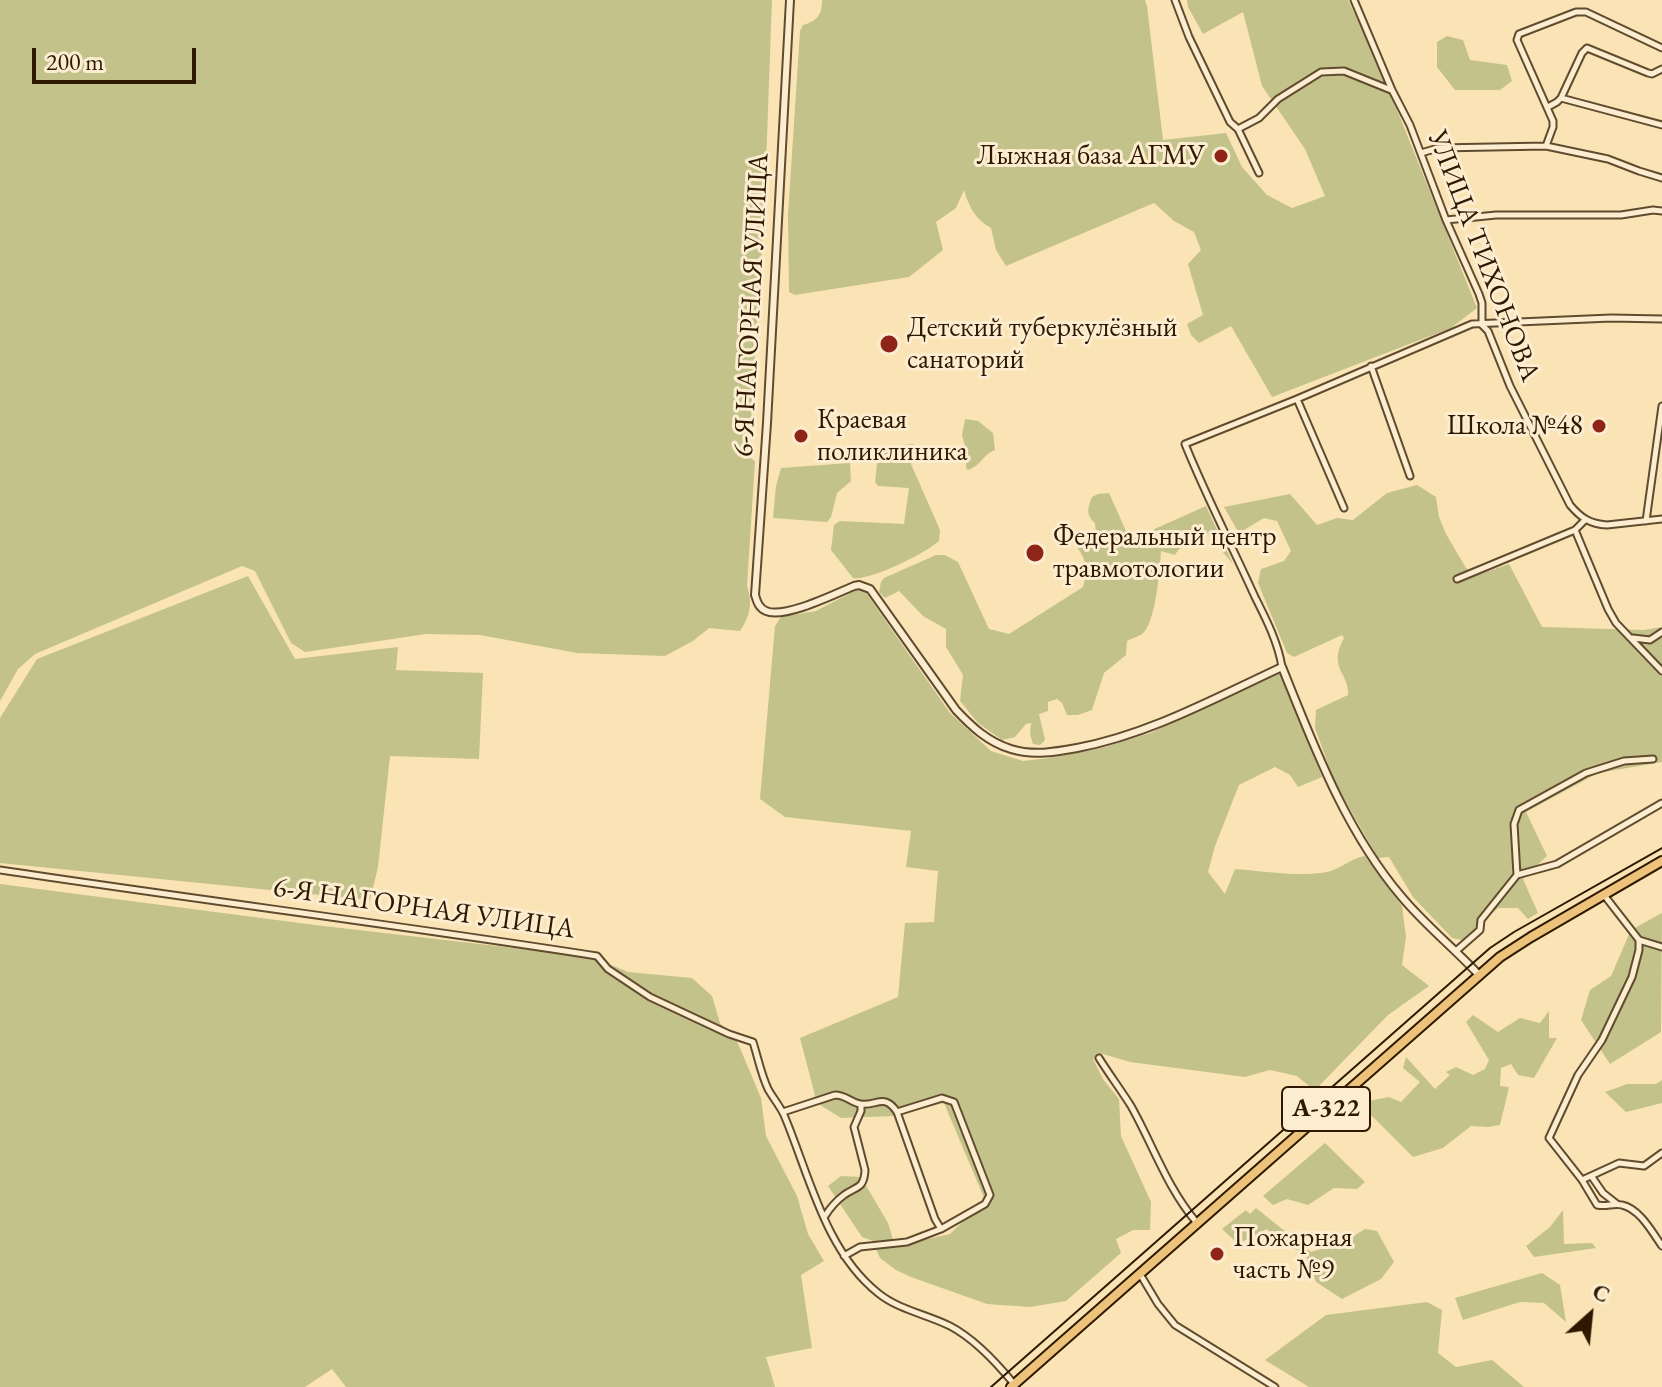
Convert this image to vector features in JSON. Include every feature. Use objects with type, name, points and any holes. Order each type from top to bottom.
[{"type":"highway","name":"А-322","points":[[1013,1386],[1500,957],[1662,861]]},
{"type":"street","name":"6-Я НАГОРНАЯ УЛИЦА","points":[[790,0],[755,595],[758,605],[762,610],[777,614],[854,586],[870,589],[956,710],[993,742],[1024,752],[1055,752],[1122,738],[1282,667]]},
{"type":"street","points":[[1175,0],[1189,37],[1230,122],[1238,129],[1259,173]]},
{"type":"street","name":"УЛИЦА ТИХОНОВА","points":[[1354,0],[1410,125],[1482,303],[1482,325],[1488,331],[1510,386],[1570,505],[1585,520]]},
{"type":"street","points":[[1546,146],[1553,121],[1517,40],[1519,34],[1576,12],[1586,12],[1662,48]]},
{"type":"street","points":[[1548,107],[1561,98],[1587,48],[1648,73],[1662,69]]},
{"type":"street","points":[[1238,129],[1259,118],[1278,99],[1321,72],[1344,71],[1392,90]]},
{"type":"street","points":[[1561,98],[1662,125]]},
{"type":"street","points":[[1421,153],[1438,148],[1546,146],[1608,159],[1662,178]]},
{"type":"street","points":[[1446,220],[1496,215],[1621,215],[1646,210],[1662,211]]},
{"type":"street","points":[[1479,975],[1400,895],[1364,845],[1327,776],[1282,667],[1278,648],[1185,444],[1472,324],[1662,319]]},
{"type":"street","points":[[1371,366],[1410,476]]},
{"type":"street","points":[[1297,399],[1344,508]]},
{"type":"street","points":[[1646,521],[1662,406]]},
{"type":"street","points":[[1457,579],[1575,530],[1585,520],[1607,525],[1662,519]]},
{"type":"street","points":[[1575,530],[1616,623],[1662,671]]},
{"type":"street","points":[[1629,636],[1636,640],[1650,640],[1662,632]]},
{"type":"street","points":[[1517,875],[1514,824],[1519,810],[1586,773],[1624,761],[1653,759]]},
{"type":"street","points":[[1456,951],[1480,930],[1481,920],[1517,875],[1557,864],[1662,803]]},
{"type":"street","name":"6-Я НАГОРНАЯ УЛИЦА","points":[[0,870],[597,956],[608,969],[650,997],[753,1042],[768,1088],[783,1112],[807,1176],[851,1266],[881,1296],[961,1333],[982,1349],[1013,1386]]},
{"type":"street","points":[[1604,895],[1639,940],[1662,947]]},
{"type":"street","points":[[1617,1204],[1597,1205],[1549,1138],[1578,1075],[1602,1040],[1632,977],[1639,940]]},
{"type":"street","points":[[1099,1058],[1131,1107],[1165,1174],[1197,1223]]},
{"type":"street","points":[[783,1112],[835,1095],[861,1104],[880,1101],[892,1105],[941,1229]]},
{"type":"street","points":[[844,1256],[860,1247],[907,1242],[941,1229],[985,1204],[990,1195],[954,1102],[942,1098],[897,1112]]},
{"type":"street","points":[[825,1216],[842,1196],[860,1187],[864,1177],[854,1127],[861,1104]]},
{"type":"street","points":[[1582,1180],[1619,1163],[1644,1166],[1662,1153]]},
{"type":"street","points":[[1592,1177],[1603,1193],[1617,1204],[1633,1209],[1662,1246]]},
{"type":"street","points":[[1140,1274],[1175,1325],[1275,1387]]},
{"type":"shaded area","points":[[0,0],[772,0],[765,193],[749,457],[755,461],[747,586],[750,604],[740,631],[709,628],[665,656],[577,653],[480,635],[426,634],[305,652],[291,643],[255,571],[242,566],[35,654],[18,669],[0,701]]},
{"type":"shaded area","points":[[822,0],[1145,0],[1163,140],[1226,133],[1242,167],[1267,195],[1292,208],[1325,196],[1305,149],[1262,86],[1243,12],[1203,34],[1187,0],[1348,0],[1376,58],[1477,308],[1451,328],[1272,397],[1231,326],[1199,343],[1191,335],[1187,324],[1203,315],[1188,264],[1201,250],[1194,232],[1174,221],[1154,203],[1006,266],[996,250],[991,228],[973,212],[964,190],[956,208],[936,222],[943,250],[909,277],[795,295],[789,292],[788,215],[800,31],[803,25],[818,17]]},
{"type":"shaded area","points":[[1447,36],[1463,40],[1470,60],[1507,65],[1512,81],[1500,90],[1455,90],[1437,67],[1437,42]]},
{"type":"shaded area","points":[[965,419],[978,421],[993,433],[995,450],[968,470],[962,435]]},
{"type":"shaded area","points":[[914,444],[911,464],[940,530],[939,541],[898,565],[853,578],[831,550],[834,525],[840,521],[904,524],[909,488],[878,486],[875,482],[879,447]]},
{"type":"shaded area","points":[[850,463],[851,481],[837,493],[827,522],[773,518],[781,468]]},
{"type":"shaded area","points":[[1417,485],[1436,497],[1446,534],[1466,568],[1478,575],[1509,564],[1542,627],[1644,630],[1662,627],[1662,762],[1598,773],[1526,812],[1547,856],[1523,879],[1538,913],[1528,919],[1518,908],[1498,908],[1462,940],[1452,938],[1413,897],[1389,857],[1378,858],[1335,783],[1315,728],[1316,710],[1348,695],[1338,664],[1339,648],[1344,638],[1342,635],[1294,657],[1287,653],[1258,583],[1261,569],[1284,561],[1291,551],[1277,521],[1264,518],[1239,533],[1224,507],[1290,494],[1317,525],[1337,518],[1353,520],[1387,493]]},
{"type":"shaded area","points":[[1109,493],[1130,540],[1206,506],[1233,564],[1205,531],[1202,543],[1186,545],[1175,555],[1161,551],[1152,616],[1143,633],[1127,641],[1126,655],[1104,673],[1092,710],[1067,715],[1057,699],[1048,702],[1048,711],[1039,714],[1045,740],[1040,745],[1033,744],[1031,723],[1026,724],[1015,737],[1002,740],[978,723],[960,701],[963,675],[946,647],[946,629],[923,616],[899,591],[885,598],[879,592],[881,582],[936,555],[945,555],[958,562],[989,629],[1009,634],[1083,587],[1086,565],[1076,546],[1079,541],[1096,533],[1095,523],[1088,511],[1092,497]]},
{"type":"shaded area","points":[[248,576],[295,659],[398,647],[396,670],[483,673],[479,759],[390,756],[378,867],[370,900],[0,863],[0,718],[37,659]]},
{"type":"shaded area","points":[[864,590],[950,713],[991,751],[1023,761],[1101,748],[1150,733],[1279,672],[1322,777],[1298,787],[1290,775],[1275,767],[1239,785],[1208,872],[1225,894],[1235,869],[1321,873],[1365,856],[1402,906],[1406,937],[1402,965],[1429,986],[1388,1015],[1317,1088],[1309,1086],[1297,1076],[1270,1070],[1245,1077],[1130,1062],[1103,1054],[1093,1059],[1103,1079],[1119,1099],[1121,1136],[1151,1202],[1150,1230],[1133,1230],[1116,1239],[1121,1253],[1066,1301],[1030,1307],[987,1304],[911,1277],[880,1258],[875,1247],[886,1248],[950,1234],[985,1200],[944,1103],[893,1116],[841,1118],[817,1103],[800,1038],[898,997],[905,923],[934,922],[938,871],[906,867],[911,831],[785,817],[760,799],[775,626],[781,617],[816,611],[854,591]]},
{"type":"shaded area","points":[[0,884],[592,957],[628,972],[692,978],[712,996],[720,1023],[737,1041],[761,1098],[766,1136],[797,1196],[808,1234],[824,1261],[801,1275],[812,1348],[766,1357],[775,1387],[346,1387],[332,1369],[305,1387],[0,1387]]},
{"type":"shaded area","points":[[1662,913],[1661,1032],[1610,1064],[1581,1020],[1590,990],[1611,976],[1631,930]]},
{"type":"shaded area","points":[[1549,1011],[1549,1038],[1557,1038],[1534,1078],[1518,1075],[1511,1064],[1501,1068],[1500,1086],[1509,1087],[1500,1125],[1471,1126],[1443,1148],[1413,1157],[1359,1103],[1389,1097],[1401,1102],[1420,1082],[1403,1068],[1406,1057],[1435,1089],[1450,1075],[1446,1072],[1456,1067],[1473,1075],[1485,1069],[1489,1060],[1466,1022],[1473,1015],[1498,1032],[1520,1018],[1540,1023]]},
{"type":"shaded area","points":[[1662,1080],[1662,1103],[1626,1112],[1605,1092],[1627,1084],[1656,1084]]},
{"type":"shaded area","points":[[1325,1143],[1365,1182],[1357,1189],[1334,1188],[1308,1205],[1287,1199],[1273,1205],[1263,1196]]},
{"type":"shaded area","points":[[841,1176],[861,1177],[888,1223],[894,1243],[879,1243],[862,1237],[828,1186]]},
{"type":"shaded area","points":[[1256,1208],[1311,1252],[1344,1242],[1365,1229],[1377,1231],[1394,1262],[1381,1279],[1342,1299],[1316,1282],[1305,1253],[1279,1242],[1267,1229],[1238,1244],[1222,1229],[1246,1210],[1250,1214]]},
{"type":"shaded area","points":[[1563,1210],[1564,1244],[1592,1243],[1596,1248],[1534,1257],[1526,1246],[1550,1227]]},
{"type":"shaded area","points":[[1542,1273],[1560,1285],[1566,1322],[1544,1303],[1520,1302],[1463,1320],[1455,1298]]},
{"type":"shaded area","points":[[1427,1302],[1442,1310],[1438,1353],[1456,1367],[1492,1360],[1524,1387],[1309,1387],[1265,1360],[1326,1315]]},
{"type":"tram line","points":[[991,1387],[1490,948],[1662,848]]},
{"type":"place","name":"Лыжная база АГМУ","points":[[1221,156]]},
{"type":"place","name":"Детский туберкулёзный санаторий","points":[[889,344]]},
{"type":"place","name":"Школа №48","points":[[1599,426]]},
{"type":"place","name":"Краевая поликлиника","points":[[801,436]]},
{"type":"place","name":"Федеральный центр травмотологии","points":[[1035,553]]},
{"type":"place","name":"Пожарная часть №9","points":[[1217,1254]]}]
